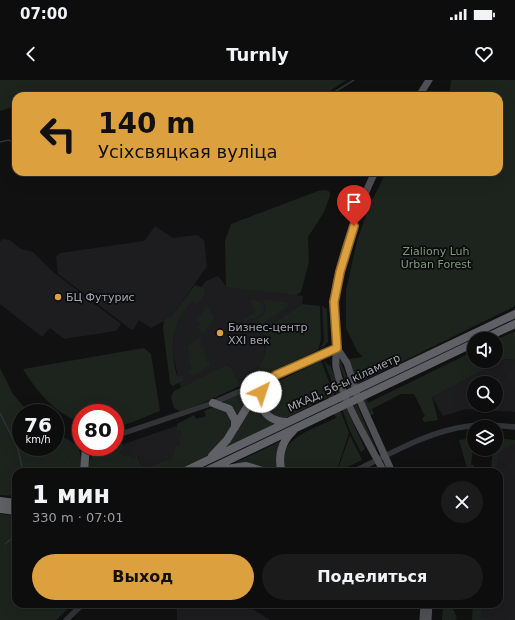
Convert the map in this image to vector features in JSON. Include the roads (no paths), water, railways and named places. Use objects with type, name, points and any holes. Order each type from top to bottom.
[{"type":"highway","name":"МКАД, 56-ы кіламетр","points":[[192,468],[288,422],[330,407],[515,314]]},
{"type":"highway","points":[[498,332],[515,324]]},
{"type":"highway","name":"МКАД, 56-ы кіламетр","points":[[380,383],[467,346]]},
{"type":"highway","points":[[276,375],[264,386],[260,397],[260,402],[270,417],[280,422],[288,422]]},
{"type":"highway","points":[[207,461],[227,440],[263,381]]},
{"type":"highway","points":[[213,403],[229,409],[235,420],[235,427]]},
{"type":"highway","name":"МКАД, 56-ы кіламетр","points":[[213,468],[296,429],[330,407]]},
{"type":"highway","points":[[281,468],[281,452],[288,436],[296,429]]},
{"type":"highway","points":[[84,468],[85,456]]},
{"type":"highway","points":[[226,468],[246,466],[253,468]]},
{"type":"highway","points":[[0,501],[12,502]]},
{"type":"highway","points":[[0,509],[12,510]]},
{"type":"main road","points":[[422,92],[429,80]]},
{"type":"main road","points":[[373,176],[356,221],[337,283],[334,302],[337,348],[335,357],[336,368],[369,448],[382,468]]},
{"type":"main road","points":[[337,348],[346,363],[390,468]]},
{"type":"main road","points":[[423,620],[424,608]]},
{"type":"main road","points":[[428,620],[429,608]]},
{"type":"street","points":[[124,433],[213,403],[337,348]]},
{"type":"street","points":[[361,468],[433,435],[450,429],[470,426],[515,427]]},
{"type":"street","points":[[66,620],[80,608]]},
{"type":"waterway","points":[[334,92],[354,80]]},
{"type":"waterway","points":[[0,142],[9,140],[12,142]]},
{"type":"waterway","points":[[0,413],[18,449],[22,468]]},
{"type":"waterway","points":[[5,544],[12,538]]},
{"type":"place","name":"БЦ Футурис","points":[[58,297]]},
{"type":"place","name":"Бизнес-центр XXI век","points":[[220,333]]},
{"type":"park label","name":"Zialiony Luh Urban Forest","points":[[436,257]]}]
